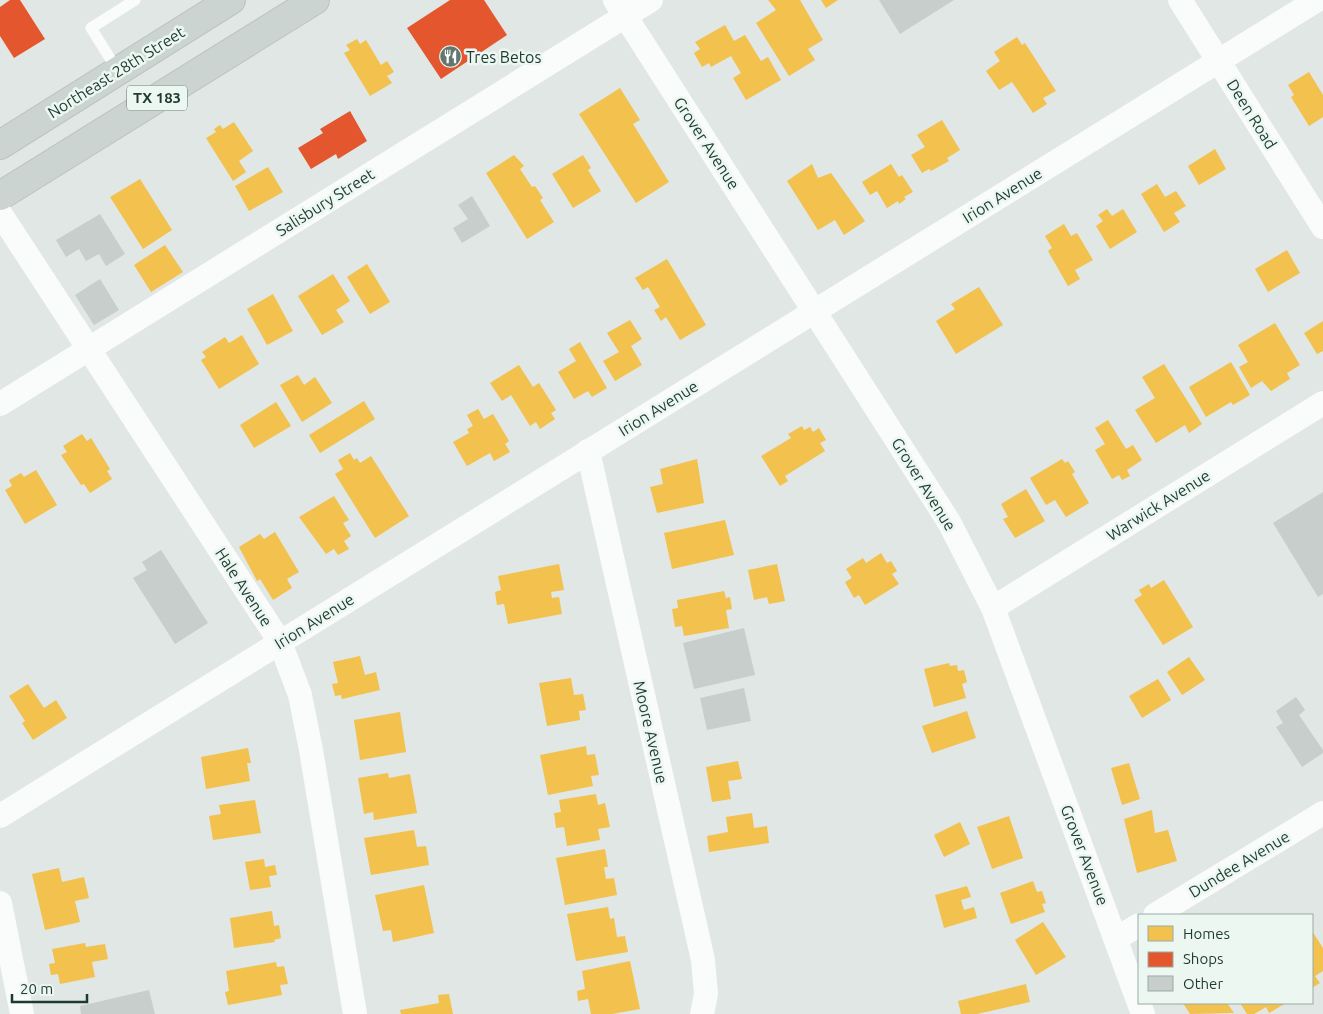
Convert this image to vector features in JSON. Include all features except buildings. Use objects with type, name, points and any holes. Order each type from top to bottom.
[{"type":"main road","name":"Northeast 28th Street","points":[[0,145],[231,0]]},
{"type":"main road","name":"TX 183","points":[[0,196],[315,0]]},
{"type":"street","name":"Salisbury Street","points":[[0,404],[620,8],[651,0]]},
{"type":"street","name":"Deen Road","points":[[1180,0],[1323,227]]},
{"type":"street","name":"Irion Avenue","points":[[0,816],[1317,0]]},
{"type":"street","name":"Grover Avenue","points":[[620,8],[949,522],[993,608],[1117,938],[1138,999]]},
{"type":"street","name":"Hale Avenue","points":[[0,213],[280,642],[300,695],[311,750],[354,1014]]},
{"type":"street","name":"Warwick Avenue","points":[[993,608],[1323,402]]},
{"type":"street","name":"Moore Avenue","points":[[588,451],[703,960],[706,994],[702,1014]]},
{"type":"street","name":"Dundee Avenue","points":[[1157,914],[1323,813]]},
{"type":"street","points":[[0,903],[22,1014]]},
{"type":"street","points":[[1117,938],[1138,926]]},
{"type":"lane","points":[[118,71],[91,28],[135,0]]},
{"type":"place","name":"Tres Betos","points":[[450,57]]}]
